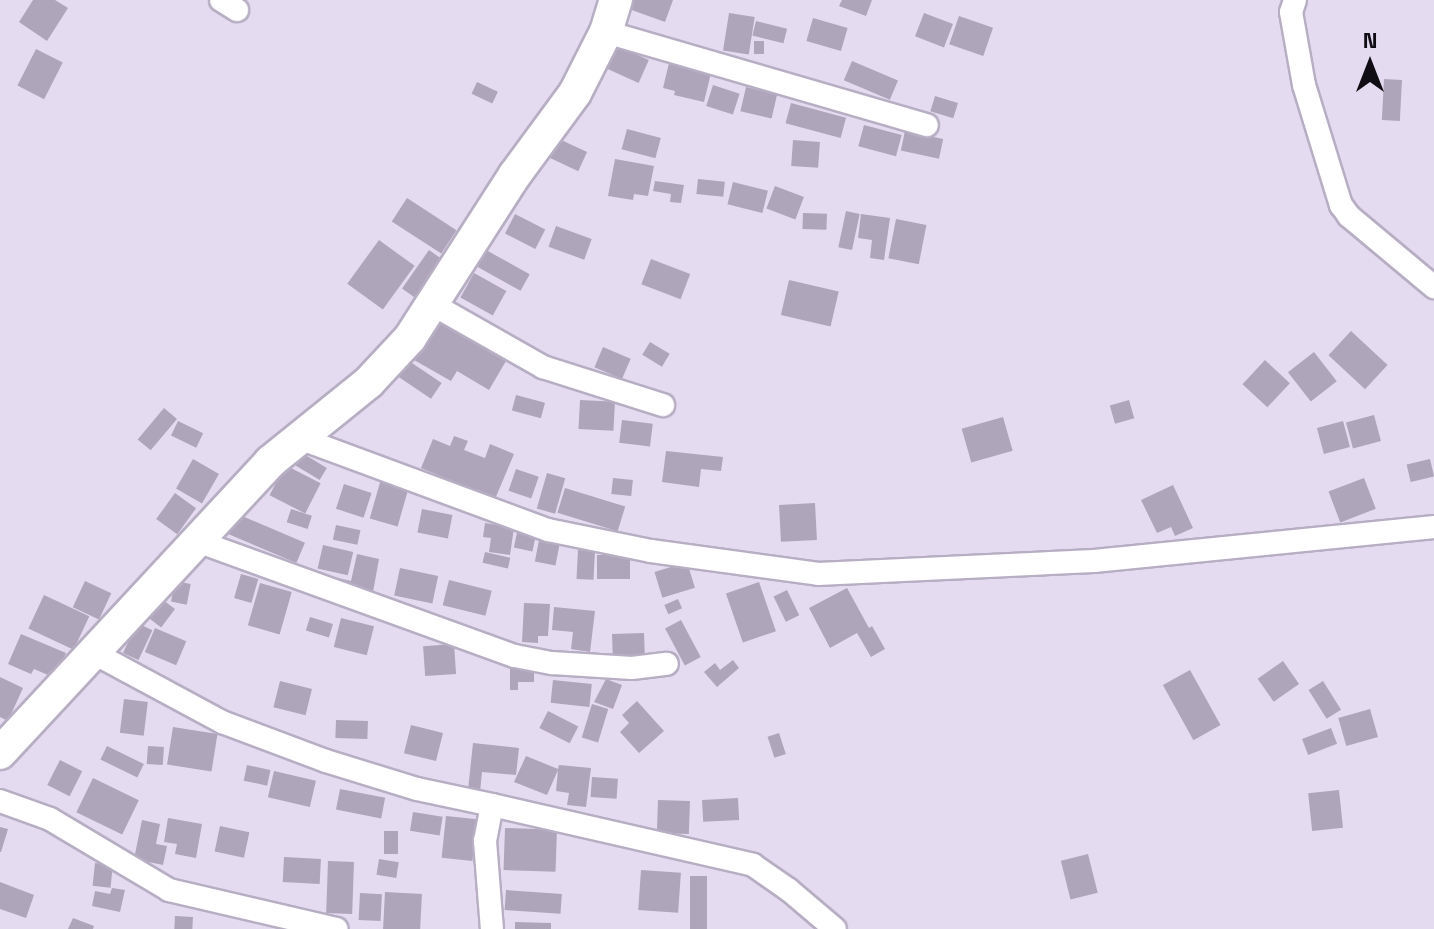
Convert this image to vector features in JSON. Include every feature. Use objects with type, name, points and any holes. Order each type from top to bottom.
[{"type":"street","points":[[0,753],[194,540],[299,438],[391,361],[432,304],[514,176],[575,93],[606,32],[616,0]]},
{"type":"street","points":[[1295,0],[1291,12],[1304,85],[1341,205],[1349,216],[1434,287]]},
{"type":"street","points":[[606,32],[927,125]]},
{"type":"street","points":[[432,304],[521,357],[663,405]]},
{"type":"street","points":[[299,438],[548,530],[651,551],[818,574],[1094,561],[1434,527]]},
{"type":"street","points":[[194,540],[515,656],[552,663],[632,668],[667,664]]},
{"type":"street","points":[[92,652],[222,722],[326,761],[417,789],[753,865],[814,909],[835,929]]},
{"type":"street","points":[[0,801],[50,819],[169,890],[337,929]]},
{"type":"street","points":[[492,805],[485,841],[492,929]]},
{"type":"building","points":[[33,0],[55,0],[68,8],[47,41],[19,22]]},
{"type":"building","points":[[632,0],[673,0],[665,22],[629,9]]},
{"type":"building","points":[[842,0],[872,0],[866,16],[839,6]]},
{"type":"building","points":[[729,13],[755,17],[749,55],[723,51]]},
{"type":"building","points":[[924,13],[953,24],[944,47],[915,36]]},
{"type":"building","points":[[959,16],[993,28],[983,56],[949,44]]},
{"type":"building","points":[[813,18],[848,28],[841,51],[806,41]]},
{"type":"building","points":[[756,21],[787,29],[783,43],[752,36]]},
{"type":"building","points":[[754,41],[764,41],[764,54],[754,54]]},
{"type":"building","points":[[615,45],[649,60],[639,83],[605,68]]},
{"type":"building","points":[[36,49],[63,63],[44,99],[17,86]]},
{"type":"building","points":[[852,61],[898,81],[890,100],[844,80]]},
{"type":"building","points":[[669,63],[711,73],[704,102],[674,95],[675,91],[663,88]]},
{"type":"building","points":[[1384,79],[1402,80],[1400,121],[1382,120]]},
{"type":"building","points":[[477,82],[498,92],[492,104],[472,94]]},
{"type":"building","points":[[713,85],[740,94],[733,115],[706,106]]},
{"type":"building","points":[[746,87],[777,94],[772,119],[740,111]]},
{"type":"building","points":[[935,96],[958,103],[953,118],[930,111]]},
{"type":"building","points":[[791,103],[846,118],[841,138],[786,123]]},
{"type":"building","points":[[864,125],[902,135],[896,156],[858,146]]},
{"type":"building","points":[[627,129],[661,138],[655,158],[622,149]]},
{"type":"building","points":[[905,131],[943,139],[939,159],[901,151]]},
{"type":"building","points":[[559,139],[587,152],[578,171],[550,158]]},
{"type":"building","points":[[793,140],[820,142],[818,168],[791,166]]},
{"type":"building","points":[[615,159],[654,166],[648,196],[634,194],[633,200],[608,196]]},
{"type":"building","points":[[698,179],[725,182],[723,197],[696,194]]},
{"type":"building","points":[[655,181],[684,185],[681,203],[670,202],[671,194],[653,191]]},
{"type":"building","points":[[733,182],[768,191],[762,213],[727,204]]},
{"type":"building","points":[[775,186],[804,197],[795,220],[766,208]]},
{"type":"building","points":[[407,198],[456,230],[441,254],[392,221]]},
{"type":"building","points":[[846,211],[860,214],[852,250],[838,247]]},
{"type":"building","points":[[803,213],[827,214],[826,230],[802,229]]},
{"type":"building","points":[[515,214],[545,229],[535,249],[505,234]]},
{"type":"building","points":[[861,214],[890,218],[884,260],[870,258],[872,240],[858,238]]},
{"type":"building","points":[[896,219],[926,225],[919,264],[888,258]]},
{"type":"building","points":[[556,226],[592,239],[584,260],[548,247]]},
{"type":"building","points":[[379,240],[415,266],[383,310],[347,284]]},
{"type":"building","points":[[429,250],[442,259],[415,298],[402,289]]},
{"type":"building","points":[[486,250],[530,274],[521,291],[477,267]]},
{"type":"building","points":[[651,259],[690,274],[681,299],[641,284]]},
{"type":"building","points":[[474,273],[506,291],[493,315],[460,297]]},
{"type":"building","points":[[789,280],[839,291],[831,327],[781,315]]},
{"type":"building","points":[[430,317],[506,361],[489,390],[457,371],[451,381],[407,356]]},
{"type":"building","points":[[1351,331],[1388,365],[1365,389],[1328,355]]},
{"type":"building","points":[[650,342],[670,354],[662,367],[642,355]]},
{"type":"building","points":[[603,347],[631,359],[622,379],[594,367]]},
{"type":"building","points":[[1314,352],[1337,381],[1311,401],[1288,372]]},
{"type":"building","points":[[406,359],[442,383],[431,399],[395,375]]},
{"type":"building","points":[[1265,360],[1290,383],[1267,407],[1242,384]]},
{"type":"building","points":[[516,395],[545,403],[541,418],[512,410]]},
{"type":"building","points":[[580,400],[615,402],[613,431],[578,429]]},
{"type":"building","points":[[1129,400],[1134,418],[1115,424],[1110,406]]},
{"type":"building","points":[[164,408],[177,419],[151,450],[138,439]]},
{"type":"building","points":[[1374,415],[1381,441],[1353,449],[1346,423]]},
{"type":"building","points":[[1003,417],[1013,451],[971,462],[962,429]]},
{"type":"building","points":[[622,420],[653,424],[650,447],[619,443]]},
{"type":"building","points":[[178,421],[203,433],[196,448],[171,435]]},
{"type":"building","points":[[1343,421],[1350,447],[1324,454],[1317,428]]},
{"type":"building","points":[[454,436],[468,441],[464,450],[485,458],[490,444],[514,454],[495,499],[421,468],[433,439],[450,446]]},
{"type":"building","points":[[666,451],[723,457],[721,471],[701,469],[699,487],[662,482]]},
{"type":"building","points":[[302,453],[327,468],[320,480],[295,465]]},
{"type":"building","points":[[193,459],[219,474],[202,503],[176,488]]},
{"type":"building","points":[[1430,459],[1434,477],[1411,482],[1407,464]]},
{"type":"building","points":[[285,465],[321,483],[305,513],[270,495]]},
{"type":"building","points":[[516,469],[539,477],[531,499],[509,491]]},
{"type":"building","points":[[547,473],[565,478],[555,514],[537,509]]},
{"type":"building","points":[[613,478],[633,480],[631,496],[611,494]]},
{"type":"building","points":[[1364,478],[1376,509],[1340,522],[1329,492]]},
{"type":"building","points":[[381,479],[409,487],[398,526],[370,518]]},
{"type":"building","points":[[344,484],[372,493],[364,518],[336,509]]},
{"type":"building","points":[[1173,485],[1193,528],[1175,536],[1171,527],[1157,533],[1141,500]]},
{"type":"building","points":[[565,488],[625,506],[618,531],[557,513]]},
{"type":"building","points":[[175,493],[196,508],[177,534],[156,519]]},
{"type":"building","points":[[815,503],[817,540],[781,542],[779,505]]},
{"type":"building","points":[[291,509],[312,516],[308,529],[287,522]]},
{"type":"building","points":[[422,509],[452,515],[448,538],[417,533]]},
{"type":"building","points":[[235,513],[305,543],[296,563],[226,533]]},
{"type":"building","points":[[485,523],[514,528],[510,555],[489,552],[491,538],[483,537]]},
{"type":"building","points":[[336,525],[360,530],[357,545],[333,540]]},
{"type":"building","points":[[518,528],[537,532],[532,552],[514,548]]},
{"type":"building","points":[[540,535],[561,539],[555,566],[535,562]]},
{"type":"building","points":[[323,545],[353,552],[348,575],[318,568]]},
{"type":"building","points":[[578,550],[595,551],[593,580],[576,579]]},
{"type":"building","points":[[485,552],[510,558],[508,569],[483,563]]},
{"type":"building","points":[[357,554],[379,559],[373,592],[337,585],[338,578],[351,581]]},
{"type":"building","points":[[597,555],[630,555],[630,579],[597,579]]},
{"type":"building","points":[[687,562],[695,588],[662,598],[654,572]]},
{"type":"building","points":[[400,568],[438,576],[432,603],[394,595]]},
{"type":"building","points":[[241,574],[258,579],[251,603],[234,598]]},
{"type":"building","points":[[449,580],[492,591],[485,616],[443,605]]},
{"type":"building","points":[[85,581],[111,593],[99,620],[73,607]]},
{"type":"building","points":[[175,581],[191,584],[187,605],[171,602]]},
{"type":"building","points":[[759,582],[776,631],[743,643],[726,593]]},
{"type":"building","points":[[260,583],[292,592],[280,634],[248,625]]},
{"type":"building","points":[[847,588],[869,628],[872,626],[885,649],[871,657],[857,633],[830,648],[809,608]]},
{"type":"building","points":[[787,590],[799,615],[786,622],[774,597]]},
{"type":"building","points":[[44,595],[89,616],[74,650],[28,629]]},
{"type":"building","points":[[678,599],[682,608],[668,614],[664,605]]},
{"type":"building","points":[[163,600],[175,609],[161,627],[149,618]]},
{"type":"building","points":[[524,603],[550,604],[548,636],[538,636],[538,643],[522,642]]},
{"type":"building","points":[[554,607],[595,611],[590,652],[571,649],[573,632],[552,630]]},
{"type":"building","points":[[310,617],[333,624],[329,637],[306,630]]},
{"type":"building","points":[[341,618],[374,626],[367,655],[334,647]]},
{"type":"building","points":[[681,620],[701,657],[685,666],[665,628]]},
{"type":"building","points":[[137,623],[152,630],[138,660],[123,653]]},
{"type":"building","points":[[155,628],[186,641],[176,665],[145,652]]},
{"type":"building","points":[[644,633],[645,657],[613,658],[612,634]]},
{"type":"building","points":[[21,634],[66,653],[55,678],[34,669],[31,674],[8,664]]},
{"type":"building","points":[[454,644],[456,674],[425,676],[423,646]]},
{"type":"building","points":[[733,660],[739,668],[717,687],[704,672],[715,663],[720,670]]},
{"type":"building","points":[[1283,661],[1299,684],[1274,702],[1258,679]]},
{"type":"building","points":[[534,665],[534,682],[518,682],[518,690],[510,690],[510,666]]},
{"type":"building","points":[[1190,670],[1221,725],[1193,740],[1163,685]]},
{"type":"building","points":[[0,677],[23,688],[8,721],[0,717]]},
{"type":"building","points":[[606,679],[622,685],[613,709],[594,702]]},
{"type":"building","points":[[553,680],[592,684],[589,707],[551,703]]},
{"type":"building","points":[[280,681],[312,689],[305,715],[273,707]]},
{"type":"building","points":[[1323,681],[1341,710],[1327,719],[1309,690]]},
{"type":"building","points":[[124,699],[148,702],[144,736],[120,733]]},
{"type":"building","points":[[637,701],[664,731],[639,753],[620,732],[629,723],[622,715]]},
{"type":"building","points":[[592,704],[608,709],[598,742],[582,737]]},
{"type":"building","points":[[1370,709],[1378,737],[1346,746],[1338,718]]},
{"type":"building","points":[[548,711],[578,726],[570,743],[539,728]]},
{"type":"building","points":[[336,720],[368,721],[367,739],[335,738]]},
{"type":"building","points":[[411,725],[443,733],[436,761],[404,753]]},
{"type":"building","points":[[173,727],[217,734],[212,772],[167,765]]},
{"type":"building","points":[[1331,728],[1337,744],[1308,755],[1302,739]]},
{"type":"building","points":[[779,733],[786,754],[774,758],[768,737]]},
{"type":"building","points":[[473,743],[519,748],[516,775],[482,772],[480,792],[468,790]]},
{"type":"building","points":[[107,746],[144,764],[137,777],[100,759]]},
{"type":"building","points":[[148,746],[164,747],[163,765],[147,764]]},
{"type":"building","points":[[526,756],[558,769],[559,765],[591,768],[586,807],[567,805],[569,793],[556,791],[558,770],[547,795],[514,782]]},
{"type":"building","points":[[60,760],[82,771],[70,796],[47,785]]},
{"type":"building","points":[[247,765],[270,770],[267,786],[244,781]]},
{"type":"building","points":[[274,771],[316,781],[310,807],[268,797]]},
{"type":"building","points":[[592,777],[618,779],[617,799],[591,797]]},
{"type":"building","points":[[93,778],[139,800],[122,835],[76,812]]},
{"type":"building","points":[[340,789],[385,798],[381,818],[336,810]]},
{"type":"building","points":[[1339,790],[1343,828],[1312,831],[1308,793]]},
{"type":"building","points":[[738,798],[739,820],[703,822],[702,800]]},
{"type":"building","points":[[658,800],[690,801],[689,834],[657,833]]},
{"type":"building","points":[[413,812],[443,817],[440,835],[410,831]]},
{"type":"building","points":[[446,816],[477,819],[472,861],[442,858]]},
{"type":"building","points":[[168,818],[202,824],[196,858],[175,854],[177,844],[164,842]]},
{"type":"building","points":[[142,820],[160,824],[156,844],[167,846],[163,865],[134,859]]},
{"type":"building","points":[[220,826],[249,832],[244,858],[215,851]]},
{"type":"building","points":[[0,827],[8,829],[1,852],[0,852]]},
{"type":"building","points":[[505,828],[557,830],[556,872],[504,870]]},
{"type":"building","points":[[384,831],[398,831],[398,854],[384,854]]},
{"type":"building","points":[[1088,854],[1098,893],[1071,900],[1061,861]]},
{"type":"building","points":[[284,857],[321,859],[320,884],[283,882]]},
{"type":"building","points":[[379,859],[399,862],[396,878],[376,875]]},
{"type":"building","points":[[328,861],[354,862],[352,914],[326,913]]},
{"type":"building","points":[[95,863],[113,865],[110,888],[93,886]]},
{"type":"building","points":[[641,870],[681,873],[678,913],[638,910]]},
{"type":"building","points":[[690,876],[707,876],[707,929],[690,929]]},
{"type":"building","points":[[0,882],[34,895],[26,918],[0,909]]},
{"type":"building","points":[[112,888],[125,890],[120,912],[92,906],[95,891],[110,894]]},
{"type":"building","points":[[506,890],[562,894],[560,914],[505,910]]},
{"type":"building","points":[[385,892],[422,894],[420,929],[383,929]]},
{"type":"building","points":[[360,893],[382,894],[381,921],[359,920]]},
{"type":"building","points":[[175,916],[193,917],[192,929],[174,929]]},
{"type":"building","points":[[73,918],[94,926],[93,929],[68,929]]},
{"type":"building","points":[[515,922],[551,923],[551,929],[515,929]]}]
